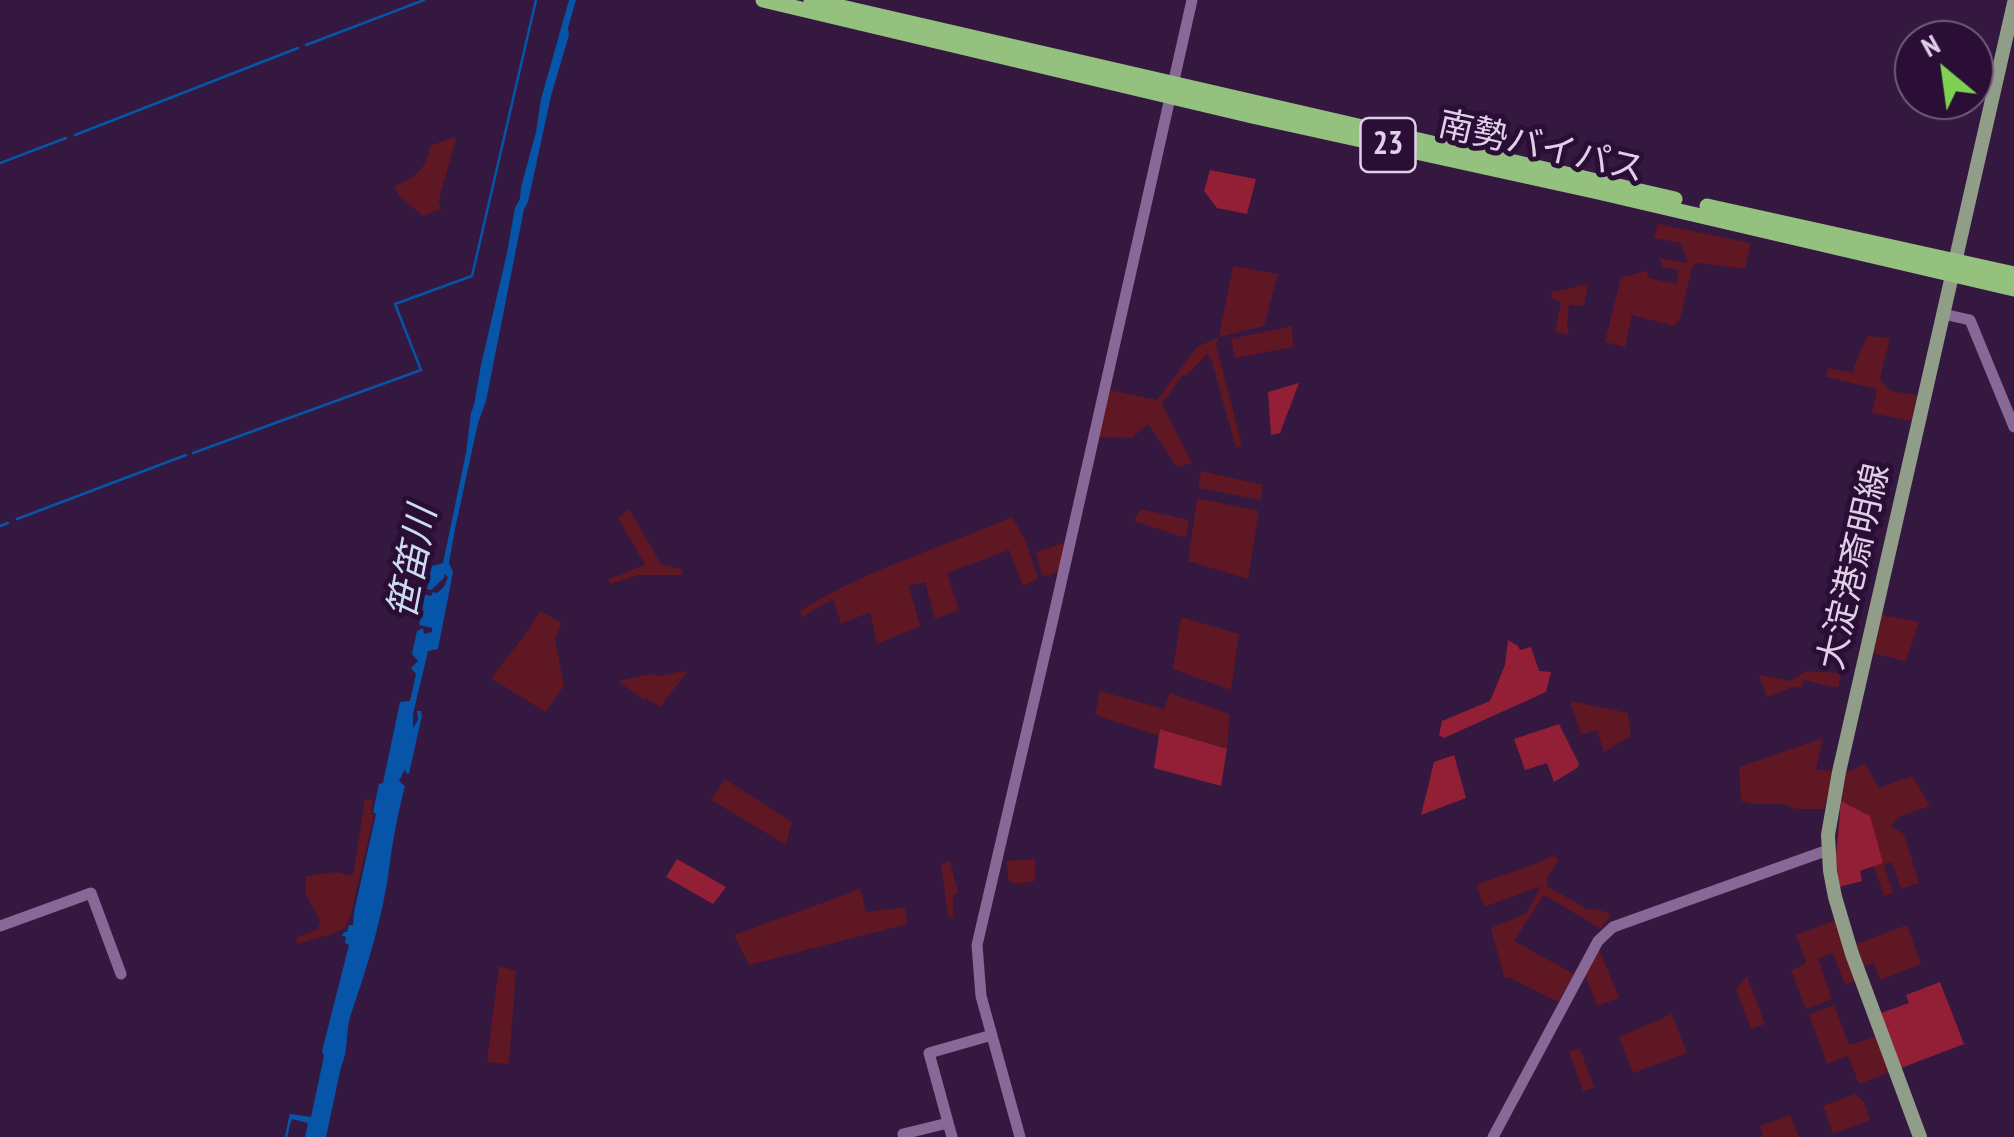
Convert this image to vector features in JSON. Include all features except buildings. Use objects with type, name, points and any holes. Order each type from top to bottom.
[{"type":"highway","name":"南勢バイパス","points":[[763,0],[1172,89]]},
{"type":"highway","name":"南勢バイパス","points":[[812,0],[1598,192],[1952,267],[2014,274]]},
{"type":"highway","name":"南勢バイパス","points":[[1952,267],[2014,289]]},
{"type":"main road","name":"大淀港斎明線","points":[[1920,1137],[1840,916],[1828,850],[1830,822],[2014,3]]},
{"type":"street","points":[[1020,1137],[982,996],[977,945],[1192,0]]},
{"type":"street","points":[[1943,314],[1970,320],[2014,426]]},
{"type":"street","points":[[1494,1137],[1604,933],[1828,850]]},
{"type":"street","points":[[0,926],[91,893],[121,974]]},
{"type":"street","points":[[952,1137],[930,1053],[992,1035]]},
{"type":"street","points":[[904,1137],[903,1134],[948,1123]]},
{"type":"shaded area","points":[[454,137],[438,203],[441,209],[423,216],[398,195],[395,186],[419,172],[430,146]]},
{"type":"shaded area","points":[[1210,170],[1256,179],[1247,214],[1217,208],[1204,191]]},
{"type":"shaded area","points":[[1658,224],[1751,243],[1745,269],[1697,263],[1692,267],[1680,320],[1673,326],[1632,315],[1625,347],[1605,342],[1621,277],[1646,271],[1649,278],[1676,284],[1679,270],[1663,267],[1659,258],[1688,263],[1681,243],[1654,238]]},
{"type":"shaded area","points":[[1233,266],[1278,274],[1264,326],[1219,337]]},
{"type":"shaded area","points":[[1588,284],[1584,306],[1569,305],[1569,335],[1555,331],[1561,302],[1551,298],[1552,292]]},
{"type":"shaded area","points":[[1292,326],[1293,347],[1235,358],[1231,339]]},
{"type":"shaded area","points":[[1868,336],[1890,338],[1880,379],[1890,391],[1917,395],[1911,421],[1872,413],[1877,389],[1826,377],[1828,368],[1854,373]]},
{"type":"shaded area","points":[[1219,337],[1216,345],[1242,445],[1236,448],[1207,354],[1183,375],[1162,404],[1192,463],[1177,467],[1148,424],[1132,438],[1098,437],[1109,390],[1157,400],[1197,347]]},
{"type":"shaded area","points":[[1299,383],[1280,433],[1271,435],[1268,392]]},
{"type":"shaded area","points":[[1201,471],[1263,485],[1261,500],[1198,488]]},
{"type":"shaded area","points":[[1197,498],[1259,511],[1248,579],[1188,561]]},
{"type":"shaded area","points":[[629,509],[661,564],[682,569],[682,575],[639,575],[610,584],[608,579],[645,565],[618,518]]},
{"type":"shaded area","points":[[1140,509],[1189,520],[1186,538],[1134,521]]},
{"type":"shaded area","points":[[1012,517],[1026,541],[1038,579],[1023,586],[1009,550],[947,573],[959,610],[935,619],[925,582],[909,586],[920,626],[877,644],[870,612],[841,624],[833,599],[802,617],[800,611],[852,583]]},
{"type":"shaded area","points":[[1067,542],[1059,572],[1042,575],[1036,552]]},
{"type":"shaded area","points":[[540,611],[562,623],[555,639],[564,686],[545,712],[491,678]]},
{"type":"shaded area","points":[[1881,615],[1919,622],[1906,661],[1872,653]]},
{"type":"shaded area","points":[[1181,617],[1239,634],[1231,690],[1173,669]]},
{"type":"shaded area","points":[[1508,640],[1520,650],[1531,647],[1539,671],[1551,672],[1546,692],[1444,738],[1439,735],[1442,721],[1490,701],[1505,665]]},
{"type":"shaded area","points":[[1806,671],[1841,673],[1838,688],[1804,680],[1801,688],[1793,687],[1767,697],[1759,675],[1791,681]]},
{"type":"shaded area","points":[[687,672],[660,707],[618,681],[650,674],[661,676]]},
{"type":"shaded area","points":[[1100,691],[1164,709],[1170,693],[1230,714],[1227,749],[1161,729],[1159,736],[1095,715]]},
{"type":"shaded area","points":[[1570,701],[1628,713],[1631,736],[1604,752],[1597,730],[1581,735]]},
{"type":"shaded area","points":[[1559,724],[1579,764],[1554,782],[1547,763],[1525,770],[1514,739]]},
{"type":"shaded area","points":[[1160,729],[1227,749],[1221,786],[1154,768]]},
{"type":"shaded area","points":[[1823,738],[1816,769],[1834,771],[1824,809],[1741,801],[1739,767]]},
{"type":"shaded area","points":[[1454,755],[1466,798],[1421,815],[1434,762]]},
{"type":"shaded area","points":[[1865,764],[1879,788],[1912,776],[1930,806],[1901,816],[1890,826],[1904,834],[1919,883],[1901,889],[1892,862],[1884,865],[1893,893],[1884,896],[1874,866],[1883,863],[1841,801],[1846,772]]},
{"type":"shaded area","points":[[725,779],[792,822],[786,845],[711,800]]},
{"type":"shaded area","points":[[365,799],[373,801],[374,815],[346,927],[297,944],[296,938],[318,929],[320,921],[305,893],[306,876],[335,872],[353,876]]},
{"type":"shaded area","points":[[1841,801],[1870,816],[1883,863],[1860,871],[1862,881],[1839,887],[1836,856]]},
{"type":"shaded area","points":[[1553,855],[1559,860],[1548,876],[1547,886],[1587,909],[1611,914],[1601,929],[1544,895],[1514,941],[1574,974],[1558,1002],[1504,977],[1491,928],[1526,914],[1541,886],[1484,907],[1476,885]]},
{"type":"shaded area","points":[[677,859],[726,887],[713,904],[666,877]]},
{"type":"shaded area","points":[[1035,859],[1035,881],[1009,881],[1006,861]]},
{"type":"shaded area","points":[[950,861],[958,893],[953,895],[953,917],[948,917],[941,864]]},
{"type":"shaded area","points":[[860,888],[866,912],[905,907],[907,924],[749,965],[734,935]]},
{"type":"shaded area","points":[[1836,920],[1857,980],[1845,985],[1833,953],[1818,959],[1832,999],[1806,1009],[1791,970],[1806,961],[1796,935]]},
{"type":"shaded area","points":[[1907,925],[1921,964],[1880,980],[1874,963],[1863,967],[1856,944]]},
{"type":"shaded area","points":[[1599,949],[1619,998],[1597,1006],[1585,974]]},
{"type":"shaded area","points":[[499,966],[516,971],[509,1064],[487,1062]]},
{"type":"shaded area","points":[[1747,976],[1765,1024],[1751,1029],[1736,989]]},
{"type":"shaded area","points":[[1940,982],[1964,1044],[1901,1068],[1881,1013],[1909,1003],[1906,995]]},
{"type":"shaded area","points":[[1834,1005],[1849,1045],[1877,1036],[1890,1072],[1859,1084],[1848,1056],[1827,1064],[1809,1015]]},
{"type":"shaded area","points":[[1672,1014],[1687,1053],[1633,1073],[1619,1037]]},
{"type":"shaded area","points":[[1580,1048],[1594,1088],[1583,1091],[1569,1052]]},
{"type":"shaded area","points":[[1855,1094],[1864,1102],[1870,1120],[1833,1134],[1823,1106]]},
{"type":"shaded area","points":[[1790,1115],[1799,1137],[1763,1137],[1760,1126]]},
{"type":"water","points":[[569,0],[576,0],[569,35],[524,209],[486,401],[455,529],[449,563],[453,572],[438,649],[428,651],[413,714],[413,728],[418,720],[417,711],[422,715],[409,774],[405,769],[399,781],[405,786],[380,920],[349,1021],[326,1137],[305,1137],[308,1123],[292,1119],[288,1122],[290,1114],[311,1117],[322,1051],[349,945],[342,936],[353,925],[376,814],[373,812],[400,702],[410,701],[416,674],[411,668],[418,661],[412,654],[417,631],[423,628],[424,634],[432,632],[432,628],[419,625],[420,618],[412,616],[417,593],[437,593],[448,577],[444,574],[431,590],[427,589],[432,566],[443,563],[515,208]]},
{"type":"waterway","points":[[306,45],[424,0]]},
{"type":"waterway","points":[[193,453],[421,370],[395,304],[472,276],[536,0]]},
{"type":"waterway","points":[[75,135],[298,48]]},
{"type":"waterway","points":[[0,163],[66,138]]},
{"type":"waterway","points":[[17,519],[186,455]]},
{"type":"waterway","points":[[0,526],[8,523]]},
{"type":"waterway","points":[[286,1137],[290,1119]]},
{"type":"water label","name":"笹笛川","points":[[414,563]]}]
